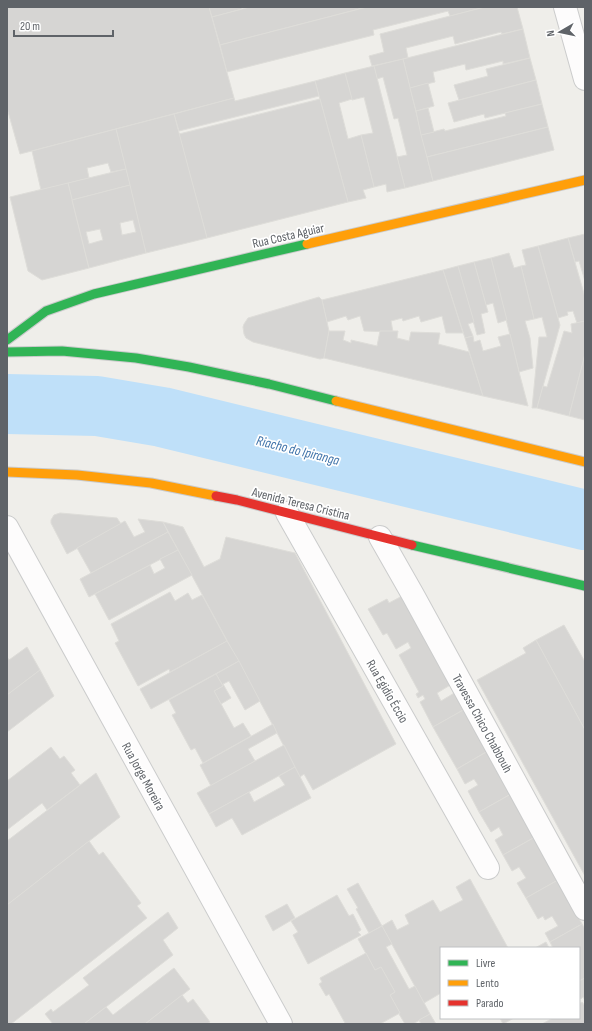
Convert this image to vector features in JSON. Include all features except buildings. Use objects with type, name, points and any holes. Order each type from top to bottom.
[{"type":"main road","name":"Rua Costa Aguiar","points":[[7,340],[46,311],[94,294],[585,180]]},
{"type":"main road","points":[[7,352],[62,351],[136,358],[189,367],[269,384],[585,462]]},
{"type":"main road","name":"Avenida Teresa Cristina","points":[[7,472],[77,475],[151,483],[237,500],[380,537],[585,586]]},
{"type":"street","points":[[565,7],[585,79]]},
{"type":"street","name":"Rua Egidio Éccio","points":[[287,513],[488,868]]},
{"type":"street","name":"Rua Jorge Moreira","points":[[7,527],[281,1024]]},
{"type":"street","name":"Travessa Chico Chabbouh","points":[[380,537],[414,595],[585,909]]},
{"type":"waterway","name":"Riacho do Ipiranga","points":[[7,404],[97,406],[162,417],[585,520]]},
{"type":"traffic: fast","points":[[7,340],[46,311],[94,294],[307,244]]},
{"type":"traffic: fast","points":[[7,352],[62,351],[136,358],[189,367],[269,384],[336,401]]},
{"type":"traffic: fast","points":[[412,545],[585,586]]},
{"type":"traffic: slow","points":[[307,244],[585,180]]},
{"type":"traffic: slow","points":[[336,401],[585,462]]},
{"type":"traffic: slow","points":[[7,472],[77,475],[151,483],[216,496]]},
{"type":"traffic: jam","points":[[216,496],[237,500],[412,545]]}]
